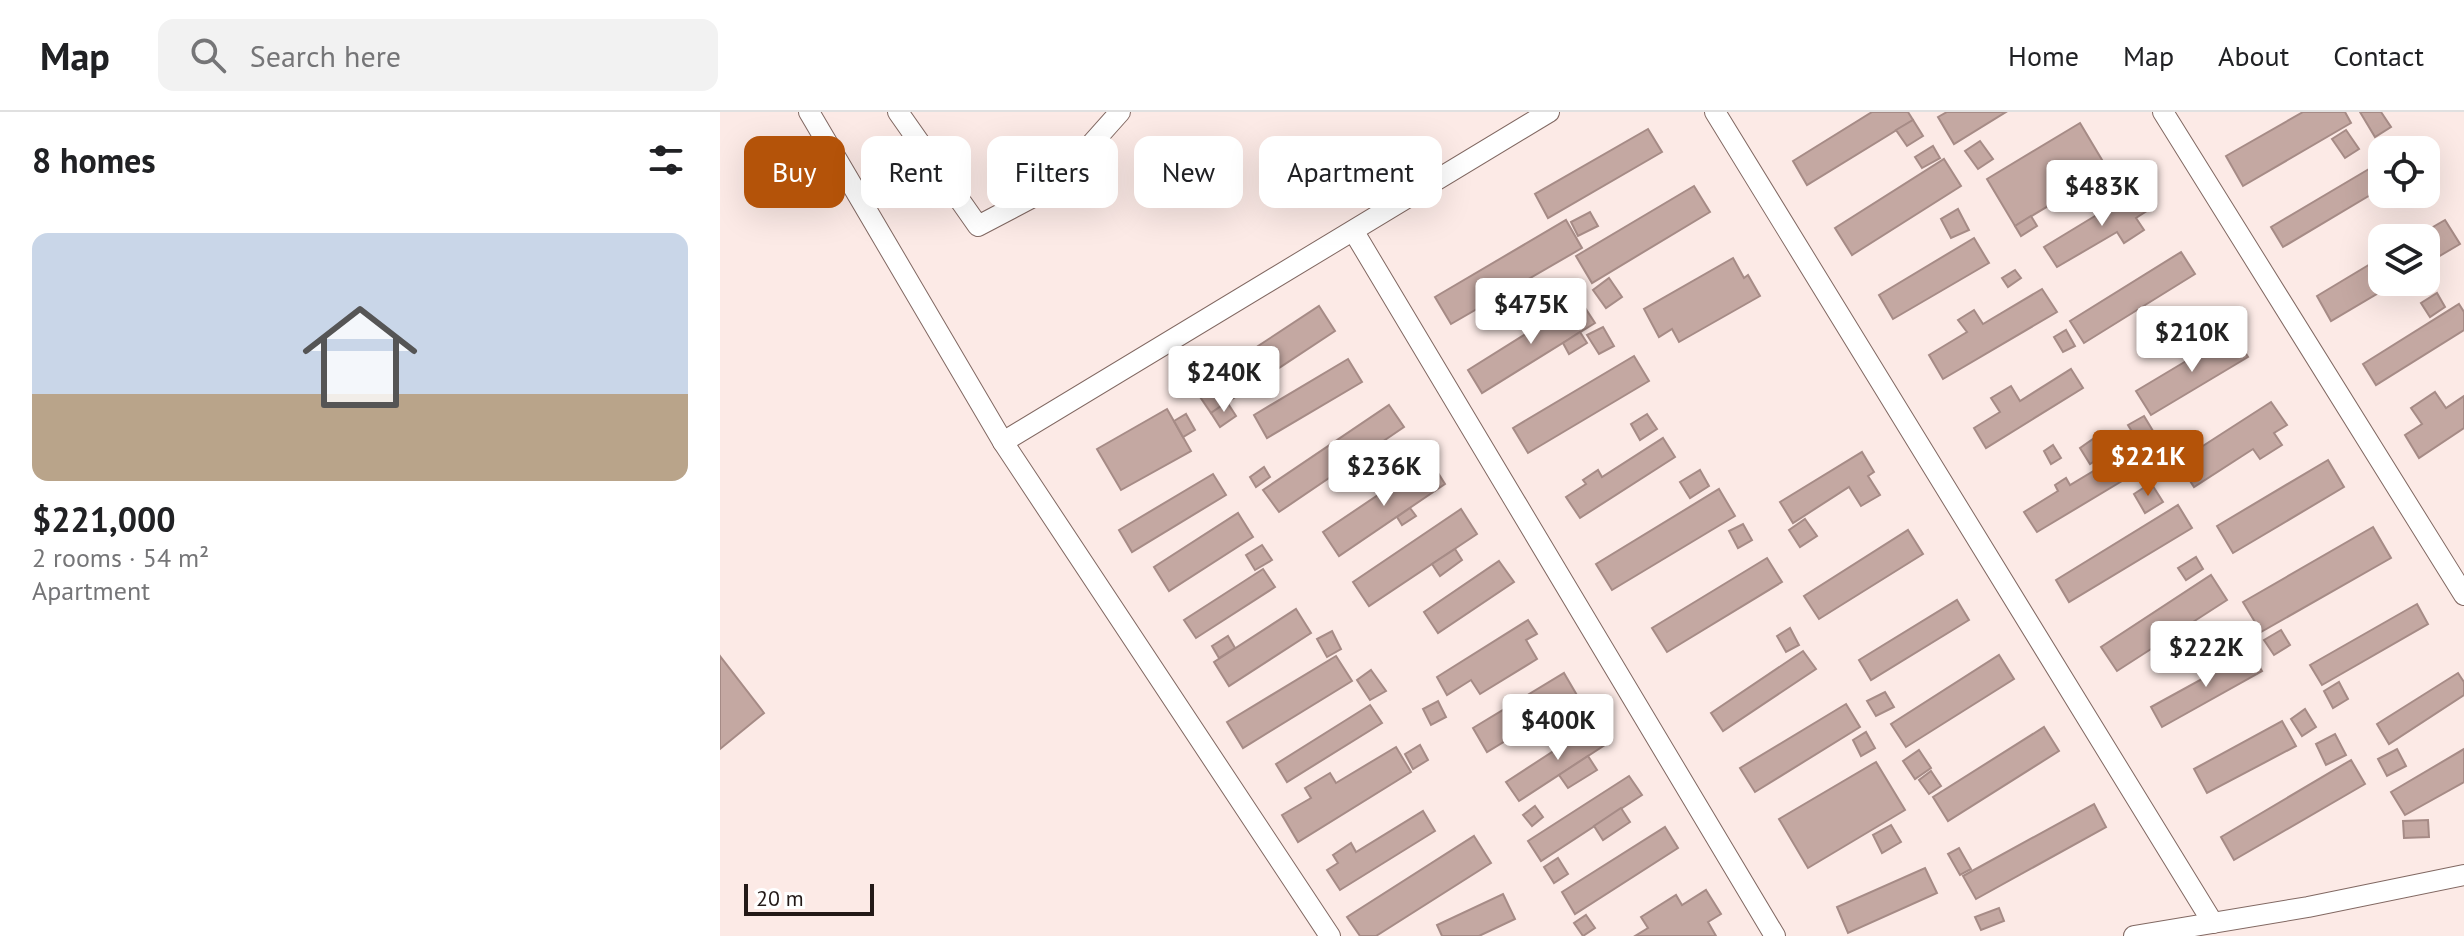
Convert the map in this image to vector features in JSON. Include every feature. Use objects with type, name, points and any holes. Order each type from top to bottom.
[{"type":"lane","points":[[809,112],[1003,442],[1330,936]]},
{"type":"lane","points":[[898,112],[978,226],[1054,186],[1120,112]]},
{"type":"lane","points":[[1003,442],[1549,112]]},
{"type":"lane","points":[[1715,112],[2213,923]]},
{"type":"lane","points":[[2163,112],[2464,595]]},
{"type":"lane","points":[[1354,232],[1775,936]]},
{"type":"lane","points":[[2134,936],[2308,907],[2464,875]]},
{"type":"building","points":[[1872,112],[1908,112],[1913,120],[1807,185],[1793,161]]},
{"type":"building","points":[[1947,112],[2006,112],[1954,144],[1938,117]]},
{"type":"building","points":[[2303,112],[2345,112],[2351,123],[2243,186],[2226,156]]},
{"type":"building","points":[[2360,112],[2381,112],[2391,127],[2374,136]]},
{"type":"building","points":[[1913,120],[1923,136],[1907,146],[1896,130]]},
{"type":"building","points":[[2080,123],[2108,170],[2015,226],[1987,179]]},
{"type":"building","points":[[1648,129],[1662,152],[1548,218],[1535,194]]},
{"type":"building","points":[[2346,130],[2359,149],[2345,158],[2332,139]]},
{"type":"building","points":[[1980,141],[1993,159],[1978,169],[1965,151]]},
{"type":"building","points":[[1933,146],[1940,158],[1922,168],[1915,157]]},
{"type":"building","points":[[1944,159],[1961,186],[1852,255],[1835,228]]},
{"type":"building","points":[[2368,170],[2368,196],[2283,247],[2271,227]]},
{"type":"building","points":[[1694,186],[1710,212],[1592,283],[1576,256]]},
{"type":"building","points":[[2141,188],[2153,207],[2136,218],[2144,230],[2124,243],[2117,232],[2057,267],[2044,247]]},
{"type":"building","points":[[1958,209],[1969,230],[1951,238],[1941,219]]},
{"type":"building","points":[[1590,212],[1598,226],[1578,236],[1571,222]]},
{"type":"building","points":[[2031,216],[2037,226],[2021,236],[2015,226]]},
{"type":"building","points":[[1566,220],[1582,248],[1451,324],[1435,297]]},
{"type":"building","points":[[2445,220],[2460,244],[2440,256],[2440,224]]},
{"type":"building","points":[[1974,238],[1989,263],[1893,319],[1879,295]]},
{"type":"building","points":[[2181,252],[2195,274],[2084,343],[2070,321]]},
{"type":"building","points":[[1733,258],[1744,278],[1748,275],[1760,296],[1679,342],[1672,329],[1659,337],[1644,309]]},
{"type":"building","points":[[2368,265],[2368,296],[2373,296],[2331,321],[2317,296]]},
{"type":"building","points":[[2015,270],[2021,278],[2008,287],[2002,278]]},
{"type":"building","points":[[1609,278],[1622,297],[1606,308],[1593,290]]},
{"type":"building","points":[[2042,289],[2057,312],[1943,379],[1929,355],[1967,332],[1958,320],[1974,310],[1983,324]]},
{"type":"building","points":[[2439,296],[2445,307],[2430,317],[2421,303]]},
{"type":"building","points":[[1580,300],[1595,323],[1482,393],[1468,370]]},
{"type":"building","points":[[2459,304],[2464,312],[2464,330],[2376,385],[2363,364]]},
{"type":"building","points":[[1319,306],[1335,331],[1211,413],[1194,388]]},
{"type":"building","points":[[1603,327],[1614,346],[1599,354],[1587,335]]},
{"type":"building","points":[[2066,330],[2075,346],[2063,352],[2054,337]]},
{"type":"building","points":[[1580,332],[1587,343],[1569,354],[1563,343]]},
{"type":"building","points":[[2233,333],[2248,357],[2151,415],[2136,391]]},
{"type":"building","points":[[1634,356],[1649,381],[1528,453],[1513,428]]},
{"type":"building","points":[[1348,359],[1362,382],[1267,438],[1254,415]]},
{"type":"building","points":[[2071,369],[2083,388],[1986,448],[1974,428],[2000,412],[1991,398],[2011,386],[2020,401]]},
{"type":"building","points":[[2435,392],[2446,408],[2464,396],[2464,428],[2419,458],[2405,435],[2422,424],[2411,408]]},
{"type":"building","points":[[1227,402],[1236,416],[1220,427],[1211,413]]},
{"type":"building","points":[[2271,402],[2287,425],[2274,433],[2282,445],[2260,459],[2253,449],[2194,487],[2178,462]]},
{"type":"building","points":[[1389,405],[1404,427],[1279,512],[1263,490]]},
{"type":"building","points":[[1167,409],[1191,451],[1121,490],[1097,449]]},
{"type":"building","points":[[1186,414],[1195,430],[1183,437],[1174,421]]},
{"type":"building","points":[[1647,414],[1657,429],[1640,440],[1631,424]]},
{"type":"building","points":[[2144,416],[2156,436],[2140,445],[2128,425]]},
{"type":"building","points":[[1663,438],[1675,457],[1580,518],[1566,497],[1586,484],[1583,480],[1598,470],[1602,477]]},
{"type":"building","points":[[2093,439],[2104,455],[2090,464],[2080,448]]},
{"type":"building","points":[[2053,445],[2061,458],[2051,464],[2044,451]]},
{"type":"building","points":[[1862,452],[1874,472],[1868,476],[1880,495],[1861,506],[1849,487],[1793,523],[1780,502]]},
{"type":"building","points":[[2120,455],[2132,475],[2037,532],[2024,512],[2058,491],[2055,485],[2066,478],[2070,485]]},
{"type":"building","points":[[1430,460],[1445,484],[1339,556],[1323,532]]},
{"type":"building","points":[[2328,460],[2344,487],[2233,553],[2217,526]]},
{"type":"building","points":[[1264,467],[1270,477],[1256,487],[1250,477]]},
{"type":"building","points":[[1700,470],[1709,486],[1690,498],[1680,482]]},
{"type":"building","points":[[1213,474],[1226,495],[1132,552],[1119,530]]},
{"type":"building","points":[[2151,483],[2163,502],[2145,513],[2134,494]]},
{"type":"building","points":[[1719,489],[1735,516],[1612,590],[1596,564]]},
{"type":"building","points":[[2178,505],[2192,528],[2069,602],[2056,580]]},
{"type":"building","points":[[1410,508],[1416,516],[1402,525],[1397,517]]},
{"type":"building","points":[[1461,509],[1477,534],[1369,606],[1353,582]]},
{"type":"building","points":[[1238,513],[1253,537],[1169,591],[1154,567]]},
{"type":"building","points":[[1805,519],[1817,536],[1800,547],[1789,530]]},
{"type":"building","points":[[1743,524],[1752,540],[1738,548],[1729,531]]},
{"type":"building","points":[[2373,527],[2391,558],[2261,632],[2243,602]]},
{"type":"building","points":[[1908,530],[1923,554],[1819,619],[1804,596]]},
{"type":"building","points":[[1262,545],[1272,560],[1255,570],[1246,555]]},
{"type":"building","points":[[1455,549],[1462,560],[1440,576],[1432,564]]},
{"type":"building","points":[[2196,557],[2203,569],[2186,580],[2178,568]]},
{"type":"building","points":[[1767,558],[1782,582],[1667,652],[1652,628]]},
{"type":"building","points":[[1499,561],[1514,582],[1438,633],[1424,612]]},
{"type":"building","points":[[1263,569],[1275,587],[1196,638],[1184,620]]},
{"type":"building","points":[[2211,575],[2227,600],[2117,671],[2101,647]]},
{"type":"building","points":[[1957,600],[1969,620],[1871,680],[1859,660]]},
{"type":"building","points":[[2417,604],[2428,624],[2322,685],[2310,665]]},
{"type":"building","points":[[1296,609],[1311,633],[1229,686],[1214,662]]},
{"type":"building","points":[[1528,620],[1537,634],[1526,640],[1537,659],[1480,694],[1471,680],[1447,695],[1437,677]]},
{"type":"building","points":[[1790,628],[1799,645],[1786,652],[1777,636]]},
{"type":"building","points":[[2281,630],[2290,645],[2274,655],[2264,640]]},
{"type":"building","points":[[1332,631],[1341,649],[1327,657],[1317,639]]},
{"type":"building","points":[[1228,636],[1235,648],[1219,658],[1212,646]]},
{"type":"building","points":[[1803,651],[1816,669],[1723,731],[1711,713]]},
{"type":"building","points":[[2251,652],[2262,671],[2162,727],[2151,707]]},
{"type":"building","points":[[1999,655],[2014,679],[1906,747],[1891,724]]},
{"type":"building","points":[[720,656],[764,713],[720,749]]},
{"type":"building","points":[[1336,656],[1352,681],[1243,748],[1227,722]]},
{"type":"building","points":[[1371,670],[1386,691],[1370,700],[1357,680]]},
{"type":"building","points":[[1564,673],[1578,697],[1487,752],[1473,728]]},
{"type":"building","points":[[2458,673],[2464,682],[2464,695],[2389,744],[2377,724]]},
{"type":"building","points":[[2339,682],[2348,699],[2333,708],[2324,691]]},
{"type":"building","points":[[1885,692],[1894,707],[1876,716],[1867,701]]},
{"type":"building","points":[[1438,701],[1446,717],[1431,725],[1423,709]]},
{"type":"building","points":[[1846,704],[1860,727],[1755,792],[1740,768]]},
{"type":"building","points":[[1370,705],[1382,723],[1287,782],[1276,764]]},
{"type":"building","points":[[2305,709],[2316,727],[2302,736],[2291,719]]},
{"type":"building","points":[[1547,715],[1553,725],[1522,743],[1517,734]]},
{"type":"building","points":[[2282,721],[2296,746],[2207,793],[2194,769]]},
{"type":"building","points":[[1598,722],[1611,741],[1519,801],[1506,782]]},
{"type":"building","points":[[2044,727],[2059,751],[1948,821],[1933,797]]},
{"type":"building","points":[[1866,732],[1875,748],[1861,756],[1853,740]]},
{"type":"building","points":[[2335,734],[2346,755],[2326,765],[2316,744]]},
{"type":"building","points":[[1420,745],[1428,760],[1413,769],[1405,754]]},
{"type":"building","points":[[1396,747],[1411,772],[1298,842],[1282,815],[1311,798],[1305,788],[1330,773],[1336,783]]},
{"type":"building","points":[[2397,749],[2406,766],[2387,776],[2378,759]]},
{"type":"building","points":[[2464,749],[2464,782],[2405,815],[2391,792]]},
{"type":"building","points":[[1919,750],[1931,768],[1915,779],[1903,761]]},
{"type":"building","points":[[1588,756],[1597,770],[1568,788],[1559,775]]},
{"type":"building","points":[[2351,760],[2365,784],[2234,860],[2221,837]]},
{"type":"building","points":[[1876,762],[1905,810],[1808,868],[1779,819]]},
{"type":"building","points":[[1931,771],[1941,786],[1929,794],[1919,780]]},
{"type":"building","points":[[1629,776],[1642,795],[1541,861],[1528,841]]},
{"type":"building","points":[[2094,804],[2106,827],[1976,899],[1963,876]]},
{"type":"building","points":[[1535,806],[1543,817],[1532,826],[1523,815]]},
{"type":"building","points":[[1621,808],[1630,822],[1603,840],[1594,826]]},
{"type":"building","points":[[1423,811],[1435,831],[1340,890],[1327,870],[1338,863],[1333,855],[1351,843],[1356,852]]},
{"type":"building","points":[[2428,820],[2429,837],[2404,838],[2403,821]]},
{"type":"building","points":[[1891,825],[1901,842],[1882,853],[1873,835]]},
{"type":"building","points":[[1665,827],[1678,848],[1575,914],[1562,892]]},
{"type":"building","points":[[1474,836],[1491,863],[1376,936],[1360,936],[1347,917]]},
{"type":"building","points":[[1959,848],[1971,869],[1960,875],[1948,854]]},
{"type":"building","points":[[1558,858],[1568,874],[1554,883],[1544,867]]},
{"type":"building","points":[[1925,868],[1937,893],[1848,933],[1837,907]]},
{"type":"building","points":[[1706,890],[1721,914],[1708,922],[1716,936],[1635,936],[1648,928],[1641,917],[1676,895],[1682,905]]},
{"type":"building","points":[[1503,894],[1515,919],[1479,936],[1442,936],[1437,925]]},
{"type":"building","points":[[1999,908],[2004,921],[1981,930],[1975,917]]},
{"type":"building","points":[[1586,915],[1595,928],[1583,936],[1574,923]]}]
